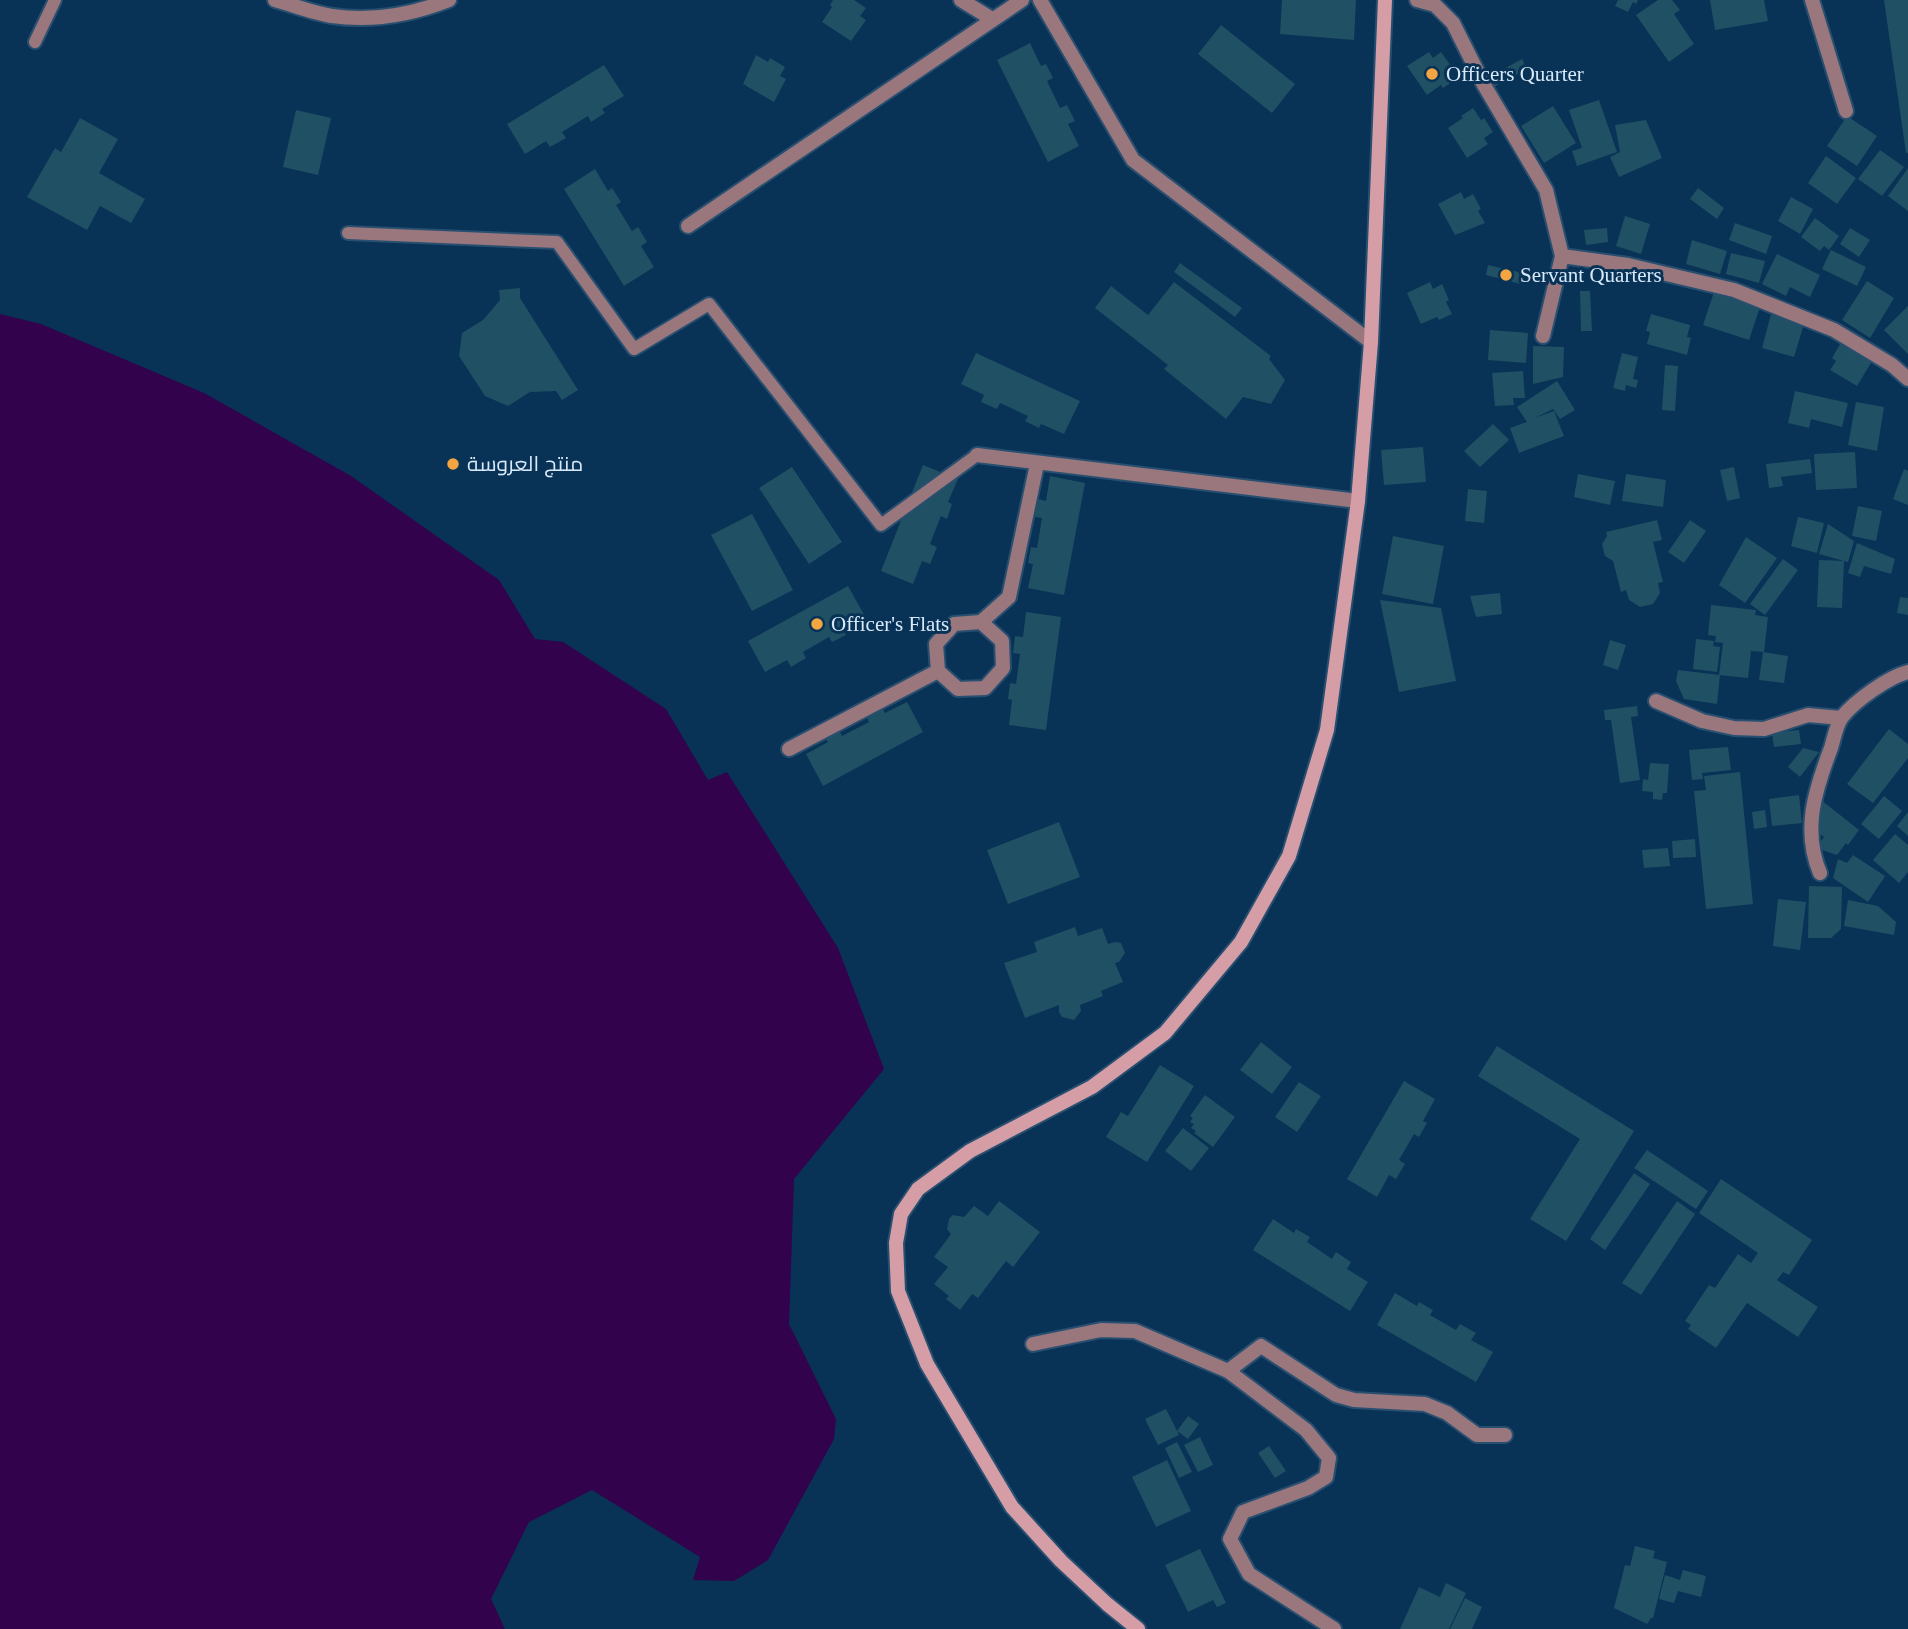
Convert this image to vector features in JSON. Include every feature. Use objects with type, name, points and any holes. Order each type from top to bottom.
[{"type":"main road","points":[[1138,1629],[1061,1561],[1012,1507],[927,1364],[898,1291],[896,1242],[901,1214],[918,1189],[970,1151],[1092,1087],[1165,1033],[1241,942],[1289,856],[1327,730],[1358,501],[1371,342],[1385,0]]},
{"type":"street","points":[[275,0],[331,16],[384,19],[424,10],[449,0]]},
{"type":"street","points":[[961,0],[992,19]]},
{"type":"street","points":[[688,226],[1022,0]]},
{"type":"street","points":[[1040,0],[1133,160],[1371,342]]},
{"type":"street","points":[[1417,0],[1435,5],[1453,23],[1484,85],[1546,190],[1562,256],[1543,336]]},
{"type":"street","points":[[1812,0],[1846,111]]},
{"type":"street","points":[[1562,256],[1628,265],[1734,290],[1834,330],[1892,365],[1908,379]]},
{"type":"street","points":[[977,455],[1358,501]]},
{"type":"street","points":[[981,622],[1002,641],[1003,668],[985,688],[958,689],[938,671],[936,644],[954,624],[981,622],[1009,597],[1037,464]]},
{"type":"street","points":[[789,749],[938,671]]},
{"type":"street","points":[[1820,873],[1814,857],[1811,828],[1815,791],[1842,718],[1894,675],[1908,672]]},
{"type":"street","points":[[1656,701],[1702,721],[1734,728],[1764,729],[1808,715],[1842,718]]},
{"type":"street","points":[[1033,1343],[1101,1330],[1135,1331],[1228,1371],[1306,1430],[1329,1458],[1326,1477],[1308,1488],[1243,1512],[1230,1539],[1249,1574],[1334,1629]]},
{"type":"street","points":[[1228,1371],[1261,1346],[1336,1395],[1354,1399],[1425,1404],[1447,1413],[1477,1435],[1506,1435]]},
{"type":"lane","points":[[35,42],[54,0]]},
{"type":"lane","points":[[348,233],[557,242],[634,349],[709,304],[881,525],[977,455]]},
{"type":"shaded area","points":[[0,314],[41,324],[204,393],[351,476],[499,580],[535,639],[563,642],[666,709],[708,780],[727,772],[838,948],[884,1069],[794,1179],[789,1324],[836,1419],[834,1439],[768,1560],[734,1581],[693,1580],[700,1557],[592,1490],[529,1522],[491,1599],[505,1629],[0,1629]]},
{"type":"building","points":[[833,0],[854,0],[866,8],[860,16],[866,20],[851,41],[822,22],[832,7],[830,5]]},
{"type":"building","points":[[1282,0],[1356,0],[1354,40],[1280,34]]},
{"type":"building","points":[[1618,0],[1638,0],[1636,4],[1633,2],[1628,12],[1615,6]]},
{"type":"building","points":[[1658,0],[1672,0],[1680,10],[1674,14],[1694,44],[1669,62],[1636,15]]},
{"type":"building","points":[[1710,0],[1764,0],[1768,21],[1715,30]]},
{"type":"building","points":[[1884,0],[1908,0],[1908,153],[1906,153]]},
{"type":"building","points":[[1221,25],[1295,84],[1272,113],[1198,54]]},
{"type":"building","points":[[1030,43],[1041,66],[1046,64],[1053,78],[1047,81],[1060,108],[1067,105],[1075,121],[1068,124],[1079,146],[1048,162],[997,60]]},
{"type":"building","name":"Officers Quarter","points":[[1429,52],[1433,58],[1441,52],[1451,66],[1448,68],[1455,80],[1443,88],[1441,85],[1427,95],[1407,66]]},
{"type":"building","points":[[756,55],[768,62],[770,58],[785,67],[780,76],[786,79],[774,102],[743,84]]},
{"type":"building","points":[[1522,59],[1527,69],[1492,88],[1487,78]]},
{"type":"building","points":[[604,65],[624,96],[602,109],[605,113],[591,122],[588,116],[562,132],[566,138],[550,147],[546,141],[525,154],[507,124]]},
{"type":"building","points":[[1599,100],[1617,152],[1577,166],[1572,151],[1582,148],[1569,110]]},
{"type":"building","points":[[1553,106],[1576,143],[1544,163],[1521,126]]},
{"type":"building","name":"Officers Quarter","points":[[1473,108],[1493,132],[1484,138],[1488,144],[1467,158],[1448,128]]},
{"type":"building","points":[[296,110],[331,118],[318,175],[283,167]]},
{"type":"building","points":[[1847,116],[1877,136],[1857,166],[1827,146]]},
{"type":"building","points":[[80,118],[118,139],[99,173],[145,199],[131,223],[100,206],[87,230],[27,197],[55,148],[61,152]]},
{"type":"building","points":[[1646,120],[1662,158],[1619,177],[1610,157],[1620,152],[1615,125]]},
{"type":"building","points":[[1880,150],[1904,167],[1882,196],[1858,179]]},
{"type":"building","points":[[1826,156],[1856,178],[1837,204],[1808,183]]},
{"type":"building","points":[[1908,168],[1908,211],[1888,196]]},
{"type":"building","points":[[595,169],[608,191],[612,188],[621,202],[616,205],[632,231],[638,227],[647,242],[641,246],[654,267],[624,286],[564,189]]},
{"type":"building","points":[[1698,188],[1724,208],[1717,219],[1690,199]]},
{"type":"building","points":[[1461,192],[1464,199],[1473,194],[1485,223],[1455,235],[1438,204]]},
{"type":"building","points":[[1791,197],[1813,209],[1800,234],[1778,221]]},
{"type":"building","points":[[1625,216],[1650,224],[1641,254],[1616,246]]},
{"type":"building","points":[[1815,218],[1839,236],[1829,250],[1824,246],[1820,251],[1801,237]]},
{"type":"building","points":[[1735,223],[1772,236],[1766,254],[1729,240]]},
{"type":"building","points":[[1607,228],[1608,242],[1586,245],[1584,230]]},
{"type":"building","points":[[1850,228],[1870,240],[1859,257],[1840,244]]},
{"type":"building","points":[[1692,240],[1727,251],[1720,274],[1686,264]]},
{"type":"building","points":[[1831,250],[1866,267],[1857,286],[1822,269]]},
{"type":"building","points":[[1731,253],[1765,261],[1759,283],[1726,274]]},
{"type":"building","points":[[1777,254],[1820,275],[1810,297],[1790,287],[1786,296],[1762,284]]},
{"type":"building","points":[[1180,263],[1242,308],[1235,317],[1174,272]]},
{"type":"building","name":"Servant Quarters","points":[[1488,265],[1527,274],[1524,285],[1486,275]]},
{"type":"building","points":[[1867,281],[1894,298],[1870,338],[1842,320]]},
{"type":"building","points":[[1174,282],[1271,356],[1269,359],[1285,380],[1271,404],[1243,397],[1226,419],[1164,369],[1168,365],[1095,308],[1111,286],[1148,315]]},
{"type":"building","points":[[1430,282],[1433,289],[1442,284],[1452,314],[1421,324],[1407,293]]},
{"type":"building","points":[[520,288],[520,298],[578,390],[562,400],[556,391],[530,392],[508,406],[485,396],[459,356],[462,333],[483,320],[500,300],[499,290]]},
{"type":"building","points":[[1715,289],[1761,304],[1749,340],[1703,325]]},
{"type":"building","name":"Servant Quarters","points":[[1580,291],[1590,291],[1592,331],[1581,331]]},
{"type":"building","points":[[1908,306],[1908,354],[1884,330]]},
{"type":"building","points":[[1651,314],[1690,325],[1687,337],[1691,338],[1687,355],[1647,344],[1650,332],[1646,331]]},
{"type":"building","points":[[1771,314],[1804,324],[1794,357],[1762,348]]},
{"type":"building","points":[[1490,330],[1528,333],[1526,363],[1488,360]]},
{"type":"building","points":[[1843,339],[1874,358],[1857,386],[1830,370],[1836,361],[1832,358]]},
{"type":"building","points":[[1533,346],[1564,347],[1563,377],[1533,384]]},
{"type":"building","points":[[976,353],[1080,401],[1064,434],[1041,424],[1039,428],[1025,421],[1028,416],[1000,403],[997,409],[981,402],[984,395],[961,384]]},
{"type":"building","points":[[1622,353],[1638,357],[1633,379],[1638,380],[1636,388],[1626,385],[1625,391],[1613,388]]},
{"type":"building","points":[[1665,365],[1678,366],[1675,411],[1662,410]]},
{"type":"building","points":[[1523,371],[1525,398],[1513,398],[1514,405],[1495,406],[1492,373]]},
{"type":"building","points":[[1557,381],[1575,410],[1560,419],[1553,409],[1535,418],[1554,411],[1564,436],[1519,453],[1510,428],[1527,422],[1517,407]]},
{"type":"building","points":[[1795,391],[1848,403],[1842,427],[1811,419],[1809,428],[1788,423]]},
{"type":"building","points":[[1856,402],[1884,407],[1877,451],[1848,445]]},
{"type":"building","points":[[1493,424],[1509,440],[1480,467],[1464,451]]},
{"type":"building","points":[[1423,447],[1426,482],[1384,485],[1381,450]]},
{"type":"building","points":[[1855,452],[1857,488],[1816,490],[1814,454]]},
{"type":"building","points":[[1810,459],[1812,473],[1781,477],[1783,486],[1769,488],[1766,464]]},
{"type":"building","name":"Officer's Flats","points":[[923,465],[958,479],[948,502],[952,504],[947,519],[941,516],[930,544],[937,547],[930,564],[922,561],[913,584],[881,571]]},
{"type":"building","points":[[792,467],[842,542],[809,564],[759,488]]},
{"type":"building","points":[[1734,467],[1740,498],[1727,501],[1720,470]]},
{"type":"building","points":[[1904,469],[1908,471],[1908,505],[1893,499]]},
{"type":"building","points":[[1578,474],[1615,481],[1610,505],[1574,497]]},
{"type":"building","points":[[1626,474],[1666,480],[1663,507],[1622,501]]},
{"type":"building","points":[[1050,476],[1085,483],[1064,595],[1028,588],[1033,564],[1028,563],[1031,547],[1037,548],[1042,518],[1035,517],[1038,499],[1046,501]]},
{"type":"building","points":[[1468,489],[1487,491],[1484,523],[1465,521]]},
{"type":"building","points":[[1858,506],[1882,511],[1876,541],[1852,536]]},
{"type":"building","points":[[752,514],[793,590],[752,611],[711,535]]},
{"type":"building","points":[[1798,517],[1824,523],[1817,553],[1791,546]]},
{"type":"building","points":[[1657,520],[1662,540],[1653,542],[1663,582],[1658,583],[1660,593],[1653,604],[1640,607],[1629,600],[1626,590],[1621,592],[1613,561],[1605,556],[1602,544],[1607,536],[1606,532]]},
{"type":"building","points":[[1690,520],[1706,531],[1684,563],[1668,552]]},
{"type":"building","points":[[1828,524],[1854,541],[1848,562],[1819,554]]},
{"type":"building","points":[[1393,536],[1444,546],[1433,604],[1382,594]]},
{"type":"building","points":[[1746,537],[1777,558],[1745,603],[1719,585]]},
{"type":"building","points":[[1857,543],[1895,559],[1891,574],[1864,566],[1860,577],[1848,573]]},
{"type":"building","points":[[1783,559],[1798,570],[1765,615],[1750,604]]},
{"type":"building","points":[[1819,560],[1844,561],[1842,608],[1817,607]]},
{"type":"building","name":"Officer's Flats","points":[[848,586],[866,618],[844,631],[846,635],[832,642],[829,637],[803,652],[806,658],[791,667],[787,660],[765,672],[748,641]]},
{"type":"building","points":[[1500,593],[1502,614],[1476,617],[1470,596]]},
{"type":"building","points":[[1900,597],[1908,598],[1908,615],[1897,613]]},
{"type":"building","points":[[1380,600],[1441,608],[1456,681],[1399,692]]},
{"type":"building","points":[[1711,605],[1756,610],[1755,615],[1768,617],[1764,652],[1751,651],[1748,678],[1719,675],[1723,643],[1715,642],[1716,636],[1708,635]]},
{"type":"building","points":[[1026,612],[1061,617],[1046,730],[1009,725],[1012,700],[1008,699],[1010,683],[1016,684],[1020,654],[1013,653],[1015,636],[1023,637]]},
{"type":"building","points":[[1696,639],[1714,641],[1713,646],[1720,647],[1717,672],[1693,669]]},
{"type":"building","points":[[1610,640],[1626,645],[1618,670],[1603,665]]},
{"type":"building","points":[[1763,652],[1788,656],[1784,683],[1759,680]]},
{"type":"building","points":[[1678,670],[1720,675],[1717,704],[1684,699],[1676,681]]},
{"type":"building","points":[[907,702],[923,732],[823,786],[806,754],[828,742],[825,738],[839,730],[842,736],[869,722],[866,715],[881,706],[885,713]]},
{"type":"building","points":[[1637,706],[1638,716],[1631,717],[1640,780],[1620,783],[1611,720],[1605,720],[1604,710]]},
{"type":"building","points":[[1889,729],[1908,744],[1908,758],[1873,803],[1847,784]]},
{"type":"building","points":[[1799,730],[1801,744],[1774,747],[1772,733]]},
{"type":"building","points":[[1728,747],[1731,770],[1702,773],[1703,779],[1692,780],[1689,750]]},
{"type":"building","points":[[1803,748],[1819,752],[1800,777],[1788,767]]},
{"type":"building","points":[[1650,763],[1669,764],[1667,793],[1663,793],[1662,800],[1653,799],[1653,792],[1642,791],[1643,779],[1648,780]]},
{"type":"building","points":[[1740,772],[1753,904],[1706,909],[1694,791],[1706,790],[1704,776]]},
{"type":"building","points":[[1799,795],[1802,823],[1772,826],[1769,799]]},
{"type":"building","points":[[1816,796],[1859,830],[1837,855],[1816,848],[1824,837],[1817,832]]},
{"type":"building","points":[[1884,796],[1902,811],[1879,839],[1861,824]]},
{"type":"building","points":[[1765,810],[1767,827],[1754,829],[1752,812]]},
{"type":"building","points":[[1908,812],[1908,836],[1897,826]]},
{"type":"building","points":[[1059,822],[1080,877],[1008,904],[987,850]]},
{"type":"building","points":[[1895,834],[1908,845],[1908,872],[1899,883],[1873,860]]},
{"type":"building","points":[[1695,839],[1696,857],[1673,858],[1672,841]]},
{"type":"building","points":[[1668,848],[1670,866],[1644,868],[1642,850]]},
{"type":"building","points":[[1853,855],[1885,876],[1868,902],[1833,878],[1838,859],[1847,863]]},
{"type":"building","points":[[1809,886],[1842,887],[1841,929],[1831,938],[1808,938]]},
{"type":"building","points":[[1778,899],[1806,902],[1800,950],[1773,946]]},
{"type":"building","points":[[1848,900],[1878,906],[1896,922],[1894,935],[1844,926]]},
{"type":"building","points":[[1075,927],[1078,936],[1102,928],[1108,944],[1121,943],[1125,953],[1119,962],[1115,963],[1123,982],[1101,991],[1103,996],[1080,1005],[1081,1011],[1074,1020],[1062,1017],[1059,1005],[1025,1018],[1004,963],[1037,952],[1034,942]]},
{"type":"building","points":[[1261,1042],[1292,1067],[1272,1094],[1240,1070]]},
{"type":"building","points":[[1497,1046],[1634,1131],[1566,1241],[1530,1219],[1580,1139],[1478,1076]]},
{"type":"building","points":[[1160,1065],[1194,1086],[1147,1162],[1106,1137],[1121,1112],[1128,1116]]},
{"type":"building","points":[[1404,1081],[1435,1099],[1423,1121],[1427,1123],[1419,1137],[1414,1134],[1399,1160],[1405,1164],[1396,1179],[1389,1175],[1377,1197],[1347,1179]]},
{"type":"building","points":[[1299,1082],[1321,1096],[1297,1132],[1275,1117]]},
{"type":"building","points":[[1205,1095],[1235,1117],[1213,1147],[1194,1133],[1196,1131],[1191,1128],[1194,1124],[1190,1122],[1193,1118],[1190,1116]]},
{"type":"building","points":[[1183,1128],[1209,1148],[1191,1171],[1165,1151]]},
{"type":"building","points":[[1647,1150],[1708,1191],[1696,1209],[1634,1168]]},
{"type":"building","points":[[1634,1173],[1650,1184],[1605,1250],[1590,1239]]},
{"type":"building","points":[[1721,1179],[1812,1240],[1789,1275],[1783,1272],[1777,1280],[1818,1307],[1798,1337],[1747,1303],[1716,1348],[1688,1329],[1691,1325],[1685,1321],[1709,1285],[1715,1288],[1738,1254],[1751,1263],[1758,1253],[1699,1213]]},
{"type":"building","points":[[999,1201],[1040,1232],[1013,1267],[1006,1261],[978,1298],[972,1294],[960,1310],[946,1299],[949,1296],[934,1284],[948,1267],[934,1257],[951,1234],[947,1229],[949,1219],[953,1215],[964,1217],[974,1206],[988,1216]]},
{"type":"building","points":[[1677,1201],[1695,1214],[1641,1295],[1622,1283]]},
{"type":"building","points":[[1273,1219],[1294,1233],[1296,1229],[1310,1237],[1307,1242],[1332,1259],[1336,1252],[1351,1262],[1347,1269],[1368,1282],[1350,1311],[1253,1250]]},
{"type":"building","points":[[1395,1293],[1417,1306],[1419,1302],[1433,1310],[1430,1315],[1456,1330],[1460,1324],[1476,1333],[1471,1340],[1493,1352],[1476,1382],[1377,1325]]},
{"type":"building","points":[[1166,1409],[1179,1435],[1158,1445],[1145,1419]]},
{"type":"building","points":[[1188,1416],[1199,1424],[1188,1439],[1177,1431]]},
{"type":"building","points":[[1200,1437],[1213,1465],[1198,1472],[1184,1445]]},
{"type":"building","points":[[1177,1442],[1192,1472],[1179,1478],[1165,1448]]},
{"type":"building","points":[[1269,1446],[1286,1471],[1275,1478],[1258,1453]]},
{"type":"building","points":[[1167,1460],[1191,1511],[1156,1527],[1132,1477]]},
{"type":"building","points":[[1635,1546],[1655,1551],[1653,1558],[1667,1562],[1653,1618],[1647,1624],[1614,1608],[1625,1565],[1630,1566]]},
{"type":"building","points":[[1200,1549],[1226,1603],[1217,1607],[1213,1600],[1188,1612],[1165,1565]]},
{"type":"building","points":[[1683,1570],[1706,1576],[1701,1597],[1678,1591],[1674,1603],[1659,1599],[1665,1575],[1680,1580]]},
{"type":"building","points":[[1446,1583],[1466,1593],[1449,1629],[1400,1629],[1419,1587],[1440,1597]]},
{"type":"building","points":[[1465,1598],[1482,1607],[1472,1629],[1450,1629]]},
{"type":"place","name":"Officers Quarter","points":[[1432,74]]},
{"type":"place","name":"Servant Quarters","points":[[1506,275]]},
{"type":"place","name":"منتج العروسة","points":[[453,464]]},
{"type":"place","name":"Officer's Flats","points":[[817,624]]}]
